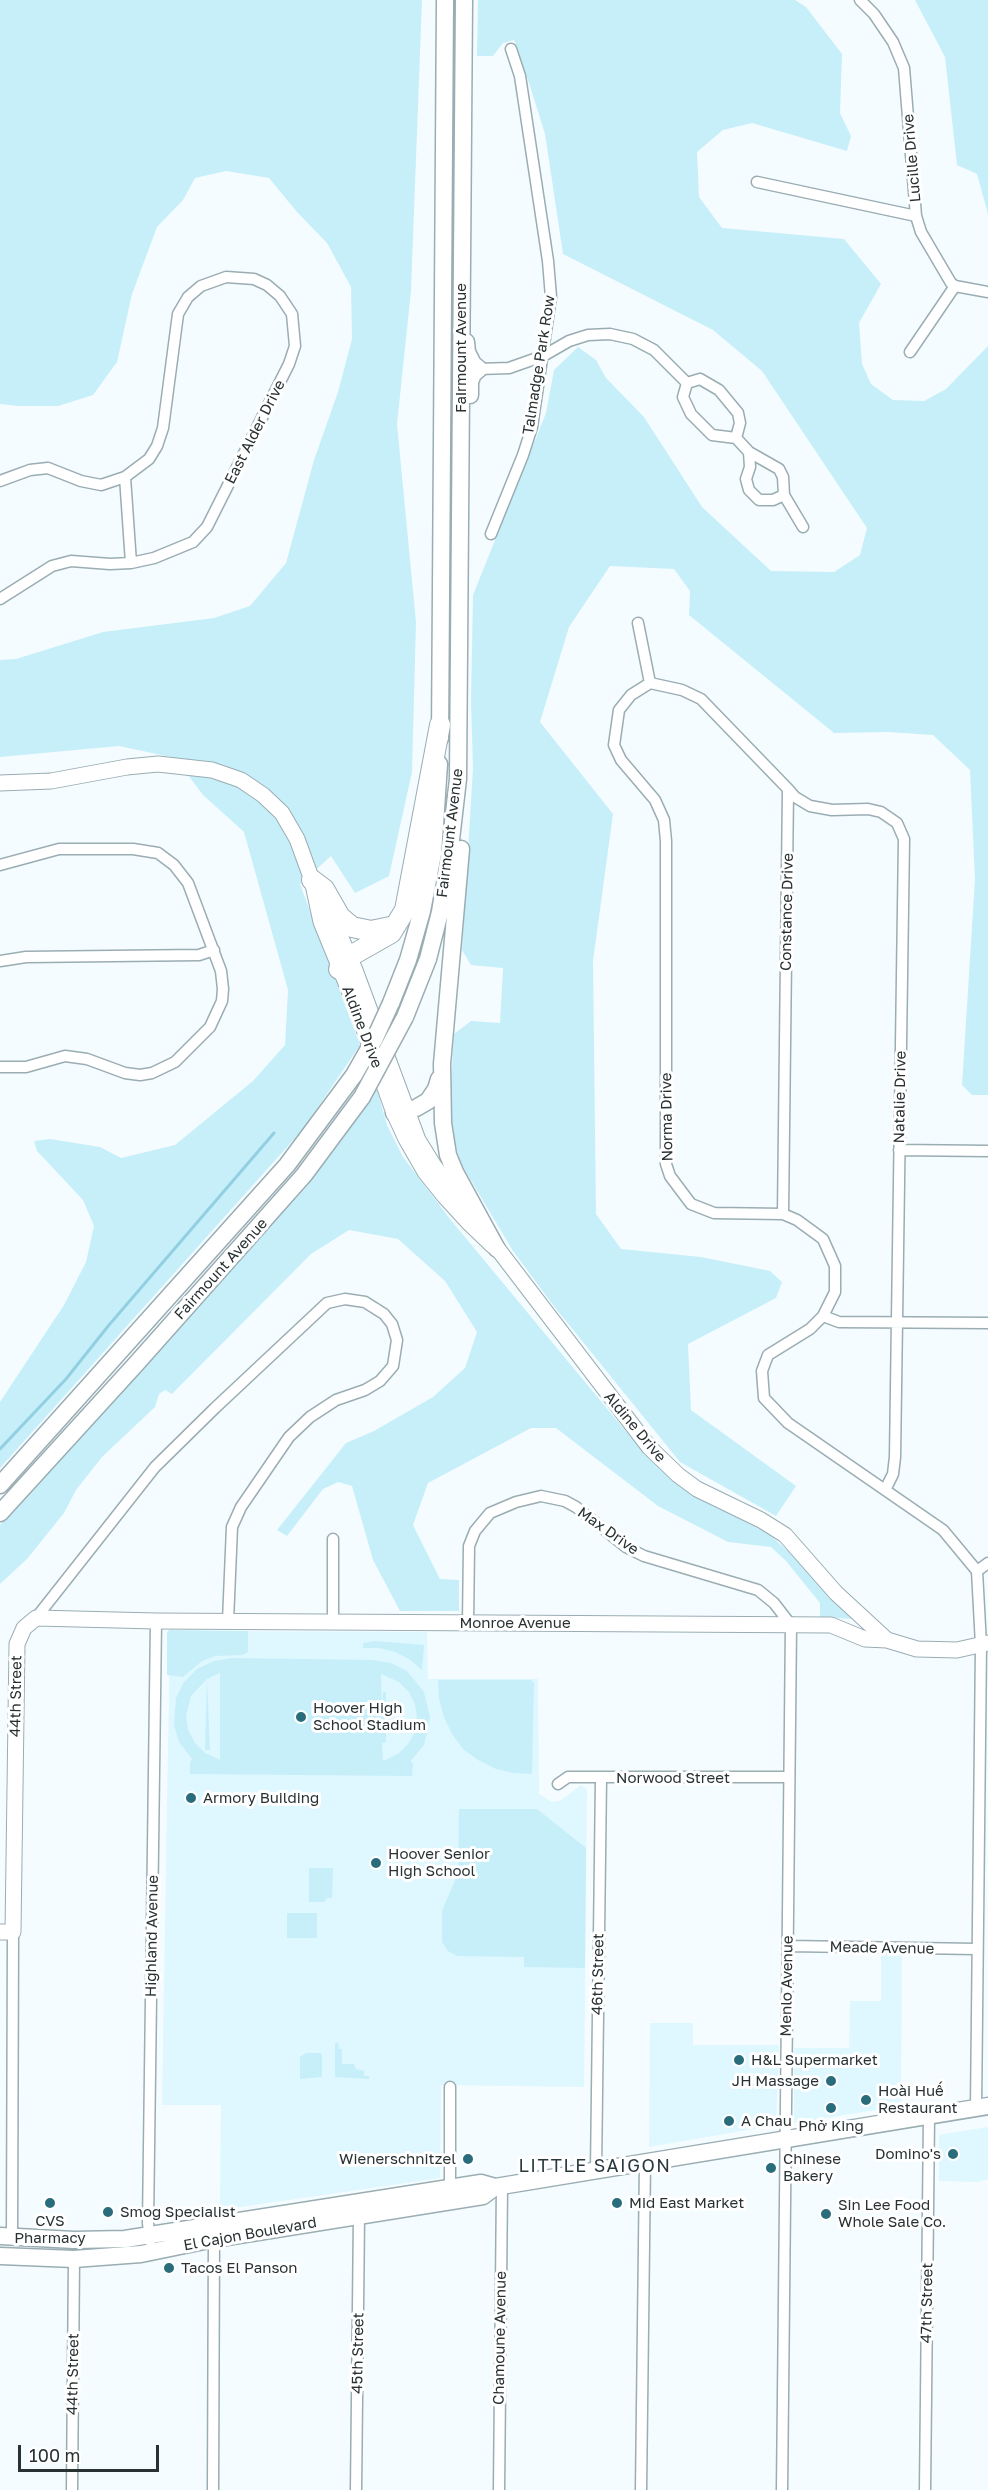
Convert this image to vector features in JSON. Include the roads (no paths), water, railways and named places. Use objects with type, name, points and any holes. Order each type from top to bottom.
[{"type":"highway","points":[[344,964],[391,933],[407,902],[440,725]]},
{"type":"highway","points":[[312,880],[324,889],[340,917],[352,927],[371,931],[395,926]]},
{"type":"main road","name":"Fairmount Avenue","points":[[0,1485],[287,1166],[354,1075],[375,1038],[408,960],[422,911],[433,854],[439,788],[445,0]]},
{"type":"main road","name":"Fairmount Avenue","points":[[0,1514],[304,1175],[362,1096],[405,1017],[428,958],[440,912],[458,778],[464,1]]},
{"type":"main road","points":[[460,600],[469,576],[470,382],[473,374],[479,369],[473,364],[467,352],[462,317]]},
{"type":"main road","name":"Aldine Drive","points":[[0,783],[51,781],[127,767],[158,764],[212,770],[241,780],[263,795],[282,813],[297,839],[312,880],[328,909],[344,964],[400,1111],[406,1139],[425,1172],[468,1222],[497,1249],[649,1448],[697,1489],[761,1520],[785,1535],[836,1593],[887,1640]]},
{"type":"main road","points":[[458,778],[462,801],[461,842],[442,1064],[443,1123],[448,1155],[454,1172],[497,1249]]},
{"type":"main road","points":[[400,1111],[423,1104],[433,1096],[442,1064]]},
{"type":"main road","name":"Monroe Avenue","points":[[36,1618],[156,1621],[831,1625],[865,1639],[887,1640],[917,1649],[957,1650],[985,1644]]},
{"type":"main road","name":"44th Street","points":[[7,1932],[17,1644],[24,1628],[36,1618]]},
{"type":"main road","name":"El Cajon Boulevard","points":[[0,2256],[113,2258],[150,2244],[450,2194],[481,2183],[499,2186],[982,2107]]},
{"type":"main road","name":"El Cajon Boulevard","points":[[214,2232],[320,2222],[328,2215],[359,2209]]},
{"type":"main road","name":"El Cajon Boulevard","points":[[4,2240],[95,2240],[150,2244]]},
{"type":"main road","points":[[74,2259],[76,2250],[95,2240]]},
{"type":"street","name":"Lucille Drive","points":[[860,0],[874,14],[893,42],[904,68],[916,216],[921,232],[955,286]]},
{"type":"street","name":"Talmadge Park Row","points":[[491,534],[532,428],[551,297],[548,261],[520,76],[511,49]]},
{"type":"street","points":[[757,182],[916,216]]},
{"type":"street","name":"East Alder Drive","points":[[0,599],[52,566],[71,561],[131,563],[173,552],[193,542],[207,527],[289,364],[295,346],[292,314],[280,296],[267,285],[242,277],[226,277],[201,286],[188,297],[178,314],[163,428],[157,446],[149,459],[126,477]]},
{"type":"street","points":[[910,352],[955,286],[988,292]]},
{"type":"street","points":[[479,369],[508,368],[543,357],[569,340],[588,335],[610,334],[633,339],[654,350],[687,383]]},
{"type":"street","points":[[687,383],[700,379],[719,390],[729,401],[738,413],[740,423],[736,438]]},
{"type":"street","points":[[687,383],[683,397],[691,414],[712,435],[736,438],[749,452],[779,469],[783,477],[784,495],[803,527]]},
{"type":"street","points":[[749,452],[750,467],[746,478],[749,490],[759,500],[773,500],[784,495]]},
{"type":"street","points":[[0,481],[30,470],[48,468],[81,481],[101,485],[126,477],[131,563]]},
{"type":"street","points":[[638,623],[650,683],[682,690],[701,699],[788,789]]},
{"type":"street","name":"Norma Drive","points":[[650,683],[631,695],[619,710],[614,745],[621,760],[655,800],[664,820],[666,841],[666,1164],[670,1176],[691,1204],[714,1213],[783,1214],[797,1220],[824,1239],[835,1266],[835,1292],[824,1317]]},
{"type":"street","name":"Natalie Drive","points":[[788,789],[795,797],[810,806],[831,810],[868,809],[881,812],[897,823],[904,838],[895,1457],[893,1474],[885,1490]]},
{"type":"street","name":"Constance Drive","points":[[783,1214],[788,789]]},
{"type":"street","points":[[0,865],[59,849],[133,849],[158,853],[174,865],[188,883],[221,971],[223,989],[217,1014],[210,1026],[175,1062],[166,1068],[140,1075],[126,1073],[87,1059],[65,1056],[26,1067],[0,1067]]},
{"type":"street","points":[[0,961],[26,957],[199,955],[213,950]]},
{"type":"street","points":[[899,1150],[988,1151]]},
{"type":"street","name":"44th Street","points":[[36,1618],[155,1467],[319,1309],[336,1300],[356,1299],[365,1302],[384,1314],[392,1324],[397,1340],[393,1366],[380,1381],[372,1386],[336,1400],[310,1417],[289,1437],[241,1507],[231,1535],[228,1621]]},
{"type":"street","points":[[982,2107],[977,1949],[985,1644],[977,1571],[943,1530],[788,1423],[764,1398],[762,1371],[768,1355],[810,1329],[824,1317],[839,1322],[988,1323]]},
{"type":"street","name":"Max Drive","points":[[468,1623],[469,1546],[476,1531],[490,1513],[516,1502],[541,1496],[565,1501],[626,1547],[644,1556],[758,1590],[774,1603],[791,1625]]},
{"type":"street","points":[[333,1539],[333,1622]]},
{"type":"street","points":[[977,1571],[988,1563]]},
{"type":"street","name":"Highland Avenue","points":[[150,2244],[156,1621]]},
{"type":"street","name":"Menlo Avenue","points":[[782,2490],[791,1625]]},
{"type":"street","name":"Norwood Street","points":[[558,1784],[568,1777],[789,1777]]},
{"type":"street","name":"46th Street","points":[[596,2171],[601,1778]]},
{"type":"street","name":"44th Street","points":[[4,2240],[7,1932]]},
{"type":"street","name":"Meade Avenue","points":[[788,1946],[977,1949]]},
{"type":"street","points":[[450,2087],[450,2194]]},
{"type":"street","name":"47th Street","points":[[925,2490],[929,2116]]},
{"type":"street","points":[[641,2490],[645,2162]]},
{"type":"street","name":"Chamoune Avenue","points":[[499,2186],[499,2490]]},
{"type":"street","name":"45th Street","points":[[356,2490],[359,2209]]},
{"type":"street","points":[[213,2490],[214,2232]]},
{"type":"street","name":"44th Street","points":[[72,2490],[74,2259]]},
{"type":"waterway","points":[[0,1449],[66,1379],[109,1325],[274,1133]]},
{"type":"place","name":"Hoover High School Stadium","points":[[301,1717]]},
{"type":"place","name":"Armory Building","points":[[191,1798]]},
{"type":"place","name":"Hoover Senior High School","points":[[376,1863]]},
{"type":"place","name":"H&L Supermarket","points":[[739,2060]]},
{"type":"place","name":"JH Massage","points":[[831,2081]]},
{"type":"place","name":"Hoài Huế Restaurant","points":[[866,2100]]},
{"type":"place","name":"Phở King","points":[[831,2108]]},
{"type":"place","name":"A Chau","points":[[729,2121]]},
{"type":"place","name":"Domino's","points":[[953,2154]]},
{"type":"place","name":"Wienerschnitzel","points":[[468,2159]]},
{"type":"place","name":"Chinese Bakery","points":[[771,2168]]},
{"type":"place","name":"CVS Pharmacy","points":[[50,2203]]},
{"type":"place","name":"Mid East Market","points":[[617,2203]]},
{"type":"place","name":"Smog Specialist","points":[[108,2212]]},
{"type":"place","name":"Sin Lee Food Whole Sale Co.","points":[[826,2214]]},
{"type":"place","name":"Tacos El Panson","points":[[169,2268]]},
{"type":"district","name":"LITTLE SAIGON","points":[[595,2166]]}]
